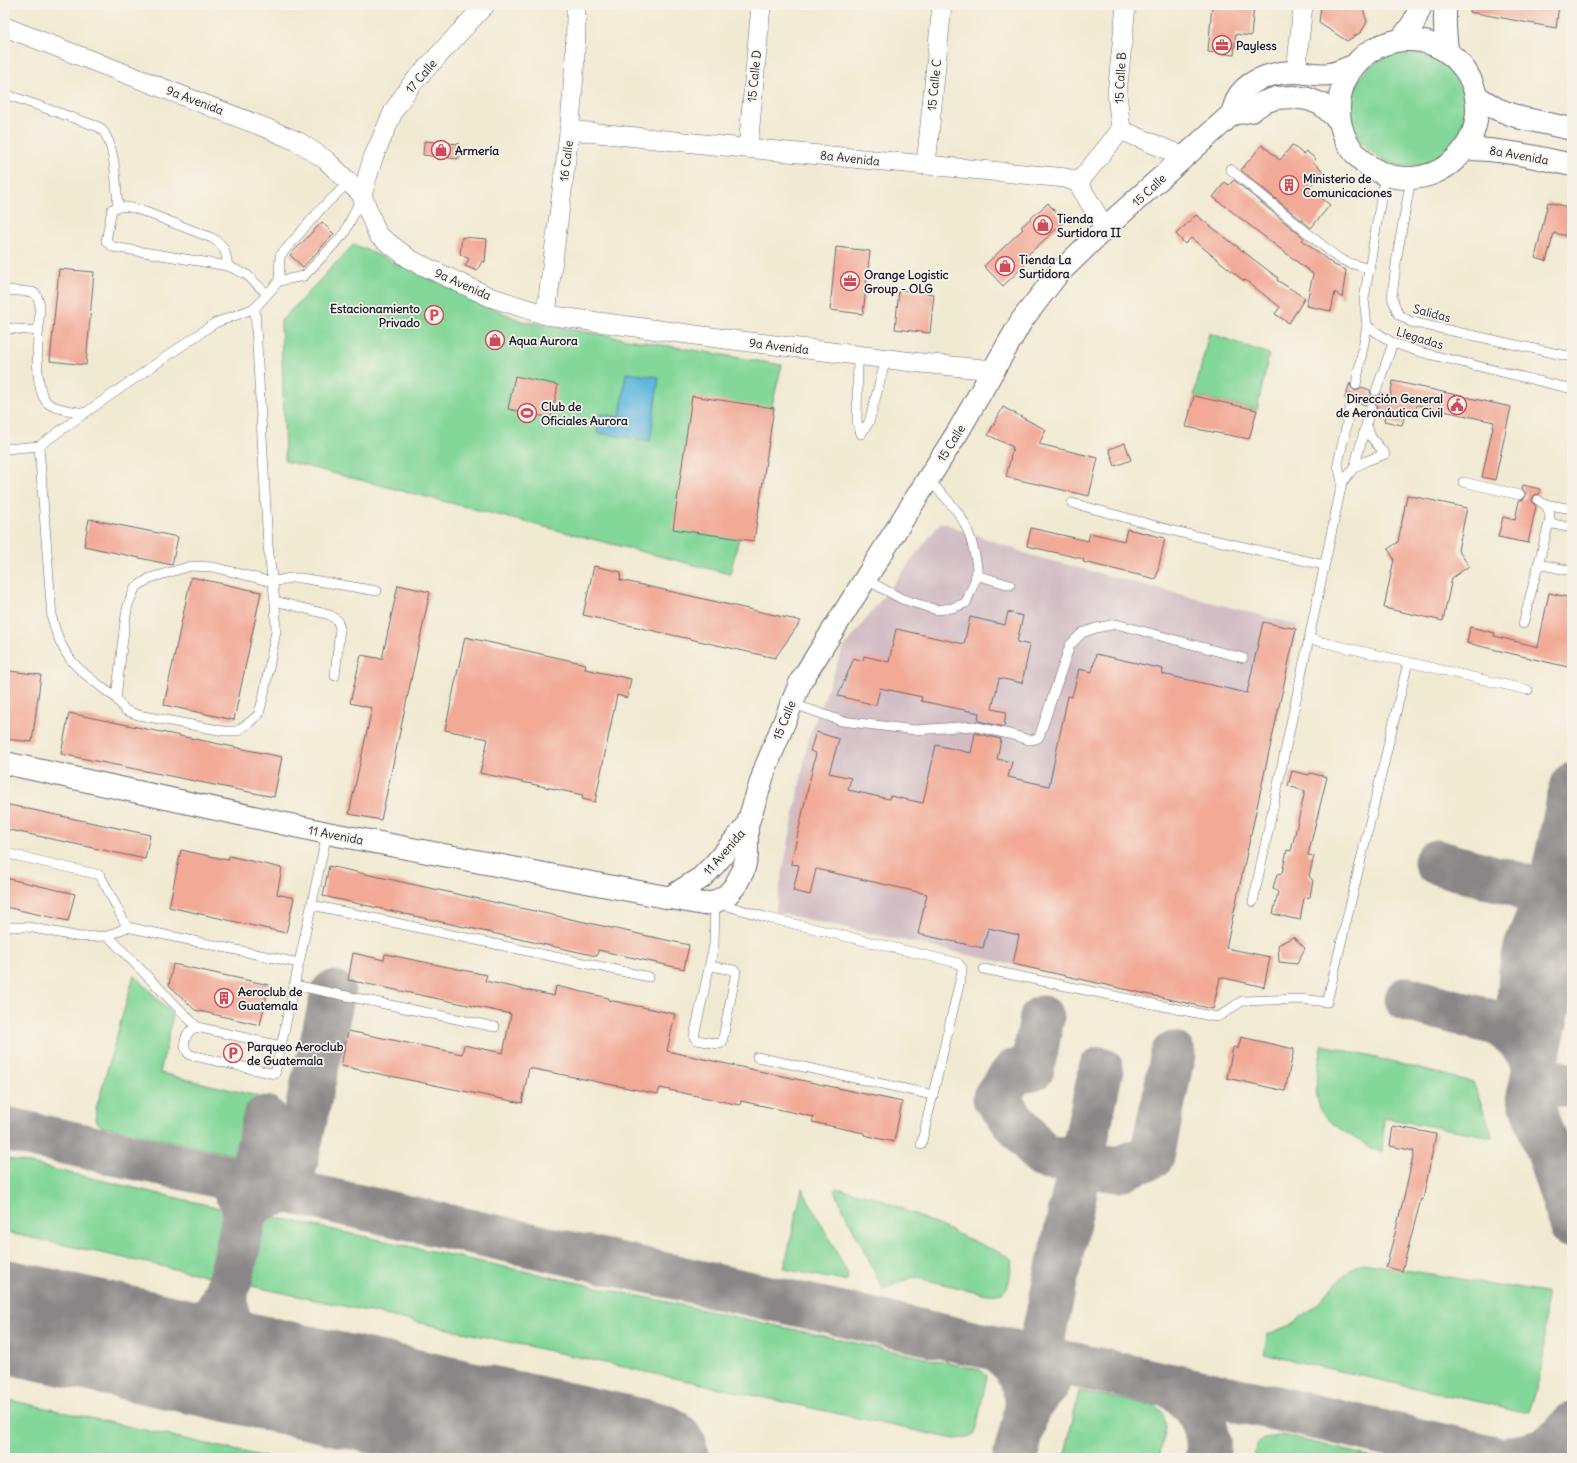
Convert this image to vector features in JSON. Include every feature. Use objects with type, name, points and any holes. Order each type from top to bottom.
[{"type":"main road","points":[[1401,40],[1414,22],[1421,5]]},
{"type":"main road","points":[[1446,5],[1445,28],[1447,52]]},
{"type":"main road","points":[[1401,40],[1417,40],[1433,44],[1447,52],[1461,64],[1470,79],[1476,96],[1477,115],[1473,133],[1465,149],[1455,161],[1442,170],[1424,177],[1412,179],[1385,175],[1368,167],[1354,154],[1344,138],[1339,120],[1339,101],[1343,83],[1353,66],[1366,53],[1383,44],[1401,40]]},
{"type":"main road","name":"15 Calle","points":[[747,826],[765,769],[790,703],[807,670],[959,430],[1022,320],[1056,276],[1105,228],[1232,114],[1239,94],[1249,86],[1262,77],[1277,73],[1296,72],[1316,75],[1329,74],[1353,66]]},
{"type":"main road","points":[[1476,96],[1497,109],[1522,118],[1572,129]]},
{"type":"main road","points":[[1232,114],[1251,111],[1262,103],[1276,98],[1293,97],[1308,99],[1320,104],[1339,120]]},
{"type":"main road","name":"8a Avenida","points":[[1465,149],[1489,149],[1514,152],[1572,165]]},
{"type":"main road","name":"11 Avenida","points":[[5,763],[327,833],[703,904],[715,902],[726,895],[735,886],[743,871],[747,855],[747,826]]},
{"type":"main road","name":"11 Avenida","points":[[669,898],[701,878],[718,861],[747,826]]},
{"type":"street","name":"16 Calle","points":[[546,315],[569,130],[576,47],[576,5]]},
{"type":"street","name":"15 Calle D","points":[[748,148],[761,5]]},
{"type":"street","name":"15 Calle C","points":[[926,164],[942,5]]},
{"type":"street","name":"15 Calle B","points":[[1121,130],[1117,94],[1126,5]]},
{"type":"street","points":[[1296,72],[1303,5]]},
{"type":"street","name":"17 Calle","points":[[356,189],[373,158],[394,110],[412,85],[476,7]]},
{"type":"street","name":"9a Avenida","points":[[5,28],[259,125],[299,142],[326,160],[356,189],[378,235],[411,260],[490,297],[546,315],[886,359],[993,370]]},
{"type":"street","name":"8a Avenida","points":[[569,130],[1066,178],[1078,183]]},
{"type":"street","points":[[1105,228],[1078,183],[1121,130],[1184,157]]},
{"type":"lane","points":[[5,94],[99,127],[104,131],[108,138],[112,153],[118,207]]},
{"type":"lane","points":[[1230,169],[1338,258],[1349,263],[1370,268]]},
{"type":"lane","points":[[1356,385],[1367,326],[1364,299],[1385,175]]},
{"type":"lane","name":"Salidas","points":[[1412,179],[1397,256],[1392,296],[1398,314],[1411,322],[1572,357]]},
{"type":"lane","points":[[279,281],[280,256],[320,210],[356,189]]},
{"type":"lane","points":[[5,449],[39,446],[84,412],[215,323],[255,308],[279,281],[304,276],[344,234],[356,189]]},
{"type":"lane","points":[[228,266],[225,250],[222,244],[212,238],[128,206],[112,209],[107,229],[106,241],[112,247],[228,266],[247,275],[267,294]]},
{"type":"lane","points":[[5,290],[32,292],[36,294],[40,305],[38,378],[43,398],[49,404],[59,408],[84,412]]},
{"type":"lane","points":[[39,446],[52,618],[55,632],[64,652],[76,668],[116,698],[125,710],[138,715],[224,731],[237,731],[259,714],[276,631],[275,601],[267,538],[255,308]]},
{"type":"lane","name":"Llegadas","points":[[1367,326],[1393,343],[1420,352],[1572,389]]},
{"type":"lane","points":[[5,328],[39,330]]},
{"type":"lane","points":[[1376,392],[1393,343]]},
{"type":"lane","points":[[858,355],[858,421],[861,434],[869,422],[886,359]]},
{"type":"lane","points":[[1253,902],[1342,483],[1338,464],[1352,400]]},
{"type":"lane","points":[[1342,483],[1354,468],[1367,426],[1371,407]]},
{"type":"lane","points":[[1354,468],[1372,458],[1385,454],[1371,437],[1367,426]]},
{"type":"lane","points":[[865,578],[902,599],[937,610],[952,608],[966,603],[976,575],[974,549],[966,523],[958,511],[928,479]]},
{"type":"lane","points":[[1463,482],[1520,495]]},
{"type":"lane","points":[[1523,624],[1549,523],[1550,512],[1541,502],[1572,509]]},
{"type":"lane","points":[[1072,503],[1178,532],[1324,565]]},
{"type":"lane","points":[[1549,523],[1572,528]]},
{"type":"lane","points":[[1538,564],[1572,571]]},
{"type":"lane","points":[[116,698],[124,621],[128,605],[135,588],[150,578],[191,566],[213,567],[272,582],[290,578],[301,578],[377,591]]},
{"type":"lane","points":[[976,575],[1010,585]]},
{"type":"lane","points":[[275,601],[330,615],[337,620],[340,628],[335,676]]},
{"type":"lane","points":[[790,703],[842,721],[916,730],[973,726],[1013,734],[1029,740],[1039,737],[1070,645],[1082,633],[1089,630],[1116,624],[1243,658]]},
{"type":"lane","points":[[1309,639],[1528,690]]},
{"type":"lane","points":[[984,969],[1216,1017],[1222,1015],[1237,1003],[1243,1001],[1301,998],[1327,1002],[1408,662]]},
{"type":"lane","points":[[197,1027],[188,1032],[184,1045],[186,1051],[190,1055],[275,1074],[327,833]]},
{"type":"lane","points":[[5,852],[100,874],[127,927]]},
{"type":"lane","points":[[710,966],[734,970],[736,974],[722,1043],[719,1044],[697,1040],[694,1038],[714,945],[715,902],[765,917],[958,963],[962,968],[962,972],[921,1145]]},
{"type":"lane","points":[[312,905],[649,978]]},
{"type":"lane","points":[[5,927],[28,927],[80,937],[108,936],[127,927],[299,963]]},
{"type":"lane","points":[[108,936],[197,1027],[281,1046]]},
{"type":"lane","points":[[294,985],[495,1027]]},
{"type":"lane","points":[[757,1057],[933,1095]]},
{"type":"shaded area","points":[[941,522],[1033,556],[1298,625],[1213,1009],[775,912],[809,737],[843,649]]},
{"type":"green space","points":[[1408,52],[1430,57],[1448,69],[1460,87],[1465,109],[1460,131],[1448,149],[1430,161],[1408,166],[1386,161],[1368,149],[1356,131],[1351,109],[1356,87],[1368,69],[1386,57]]},
{"type":"green space","name":"Club de Oficiales Aurora","points":[[354,244],[521,321],[782,365],[730,574],[285,461],[281,321]]},
{"type":"green space","points":[[1209,333],[1269,354],[1257,410],[1194,396]]},
{"type":"green space","points":[[134,975],[173,1015],[160,1073],[257,1096],[244,1157],[102,1126],[97,1121],[96,1109]]},
{"type":"green space","points":[[1323,1045],[1473,1082],[1493,1137],[1384,1118],[1382,1153],[1340,1129],[1325,1117],[1321,1111],[1318,1103],[1316,1087]]},
{"type":"green space","points":[[5,1158],[229,1210],[216,1278],[5,1232]]},
{"type":"green space","points":[[802,1188],[848,1274],[847,1280],[844,1281],[784,1269]]},
{"type":"green space","points":[[836,1188],[875,1197],[1009,1257],[1012,1260],[1008,1286],[1001,1293],[987,1294],[913,1277],[883,1289],[834,1190]]},
{"type":"green space","points":[[274,1217],[980,1370],[987,1376],[975,1434],[968,1438],[954,1439],[247,1285],[259,1226],[265,1219]]},
{"type":"green space","points":[[1363,1263],[1546,1293],[1543,1365],[1529,1413],[1263,1354],[1268,1334],[1290,1325],[1308,1312],[1352,1268]]},
{"type":"green space","points":[[1079,1391],[1155,1406],[1163,1414],[1166,1427],[1159,1458],[1067,1458],[1065,1454]]},
{"type":"green space","points":[[5,1399],[270,1458],[5,1458]]},
{"type":"green space","points":[[1282,1435],[1376,1458],[1253,1458],[1259,1443],[1262,1440]]},
{"type":"water","points":[[626,373],[659,377],[650,441],[597,433],[600,414],[620,417]]},
{"type":"building","points":[[1212,5],[1254,5],[1251,36],[1236,34],[1234,55],[1208,52]]},
{"type":"building","points":[[1321,5],[1362,5],[1367,22],[1361,32],[1347,41],[1319,23]]},
{"type":"building","points":[[1471,5],[1559,5],[1556,28],[1470,12]]},
{"type":"building","name":"Armería","points":[[424,141],[460,144],[458,159],[423,155]]},
{"type":"building","name":"Ministerio de Comunicaciones","points":[[1262,145],[1280,160],[1292,145],[1303,154],[1306,151],[1316,159],[1313,162],[1323,171],[1309,188],[1330,205],[1311,228],[1241,170]]},
{"type":"building","points":[[1234,180],[1304,238],[1302,240],[1334,265],[1346,270],[1342,298],[1335,292],[1331,311],[1306,306],[1313,274],[1213,197],[1225,182],[1229,185]]},
{"type":"building","points":[[1548,202],[1572,208],[1572,237],[1554,233],[1546,261],[1535,258]]},
{"type":"building","points":[[1048,203],[1064,222],[1021,261],[1025,265],[1003,286],[984,266],[1023,229],[1021,227]]},
{"type":"building","points":[[1196,215],[1278,278],[1277,280],[1305,298],[1289,323],[1275,314],[1280,307],[1245,280],[1244,281],[1191,238],[1185,244],[1176,234]]},
{"type":"building","points":[[322,222],[334,234],[303,267],[290,255]]},
{"type":"building","points":[[462,237],[487,239],[485,262],[482,261],[477,271],[465,266],[469,259],[460,254]]},
{"type":"building","name":"Orange Logistic Group - OLG","points":[[836,247],[870,251],[863,314],[830,310]]},
{"type":"building","points":[[59,269],[94,272],[86,365],[50,361]]},
{"type":"building","points":[[899,290],[934,294],[930,333],[895,329]]},
{"type":"building","points":[[515,376],[558,385],[551,418],[508,409]]},
{"type":"building","points":[[1393,381],[1511,407],[1495,480],[1482,477],[1494,422],[1417,405],[1415,417],[1405,414],[1402,425],[1384,421],[1386,412],[1377,409],[1377,405],[1373,401],[1369,401],[1365,405],[1358,402],[1358,398],[1353,394],[1350,394],[1345,398],[1350,383],[1351,387],[1355,391],[1362,387],[1370,390],[1371,395],[1374,397],[1380,396],[1382,393],[1390,396]]},
{"type":"building","points":[[692,396],[774,408],[754,541],[673,529]]},
{"type":"building","points":[[1194,396],[1257,410],[1249,439],[1186,427]]},
{"type":"building","points":[[1003,407],[1046,430],[1039,444],[1098,458],[1089,496],[1006,477],[1013,447],[988,435]]},
{"type":"building","points":[[1125,443],[1131,460],[1115,466],[1109,449]]},
{"type":"building","points":[[1523,485],[1540,489],[1539,494],[1535,495],[1532,499],[1536,506],[1528,543],[1498,537],[1503,517],[1515,520],[1519,501],[1524,499],[1526,496],[1526,493],[1522,489]]},
{"type":"building","points":[[1407,495],[1467,508],[1458,550],[1469,566],[1452,578],[1443,621],[1384,608],[1394,559],[1388,549],[1398,542]]},
{"type":"building","points":[[89,519],[178,537],[172,565],[84,546]]},
{"type":"building","points":[[1031,528],[1088,541],[1090,533],[1124,541],[1127,529],[1165,538],[1156,579],[1083,562],[1084,559],[1027,546]]},
{"type":"building","points":[[594,566],[621,572],[620,580],[801,621],[775,658],[583,615]]},
{"type":"building","points":[[191,577],[261,592],[234,720],[164,705]]},
{"type":"building","points":[[398,585],[430,592],[381,820],[349,814],[372,708],[350,703],[361,655],[382,659]]},
{"type":"building","points":[[1549,593],[1572,598],[1572,668],[1467,643],[1470,627],[1495,633],[1494,636],[1538,647]]},
{"type":"building","points":[[1008,612],[1023,616],[1017,642],[1030,645],[1022,683],[999,678],[992,709],[1006,712],[1004,727],[978,721],[979,713],[921,701],[922,697],[880,688],[876,705],[838,696],[854,658],[863,661],[864,656],[889,662],[896,629],[964,644],[970,617],[1005,625]]},
{"type":"building","points":[[1263,622],[1296,629],[1226,948],[1270,957],[1264,987],[1220,977],[1213,1009],[1013,964],[1019,935],[988,928],[983,948],[918,934],[927,894],[816,869],[810,895],[793,891],[799,865],[791,864],[816,753],[810,751],[816,732],[839,739],[829,773],[851,778],[848,790],[889,799],[890,796],[923,803],[936,745],[971,753],[975,733],[1001,739],[997,759],[1012,762],[1008,777],[1049,786],[1068,696],[1072,697],[1079,669],[1092,672],[1096,654],[1163,669],[1162,674],[1247,693]]},
{"type":"building","points":[[465,637],[586,664],[585,669],[631,679],[627,698],[617,695],[595,802],[582,799],[583,795],[480,773],[488,739],[445,730]]},
{"type":"building","points":[[10,671],[41,675],[32,742],[5,739],[5,708]]},
{"type":"building","points":[[69,713],[282,757],[274,797],[61,754]]},
{"type":"building","points":[[1292,771],[1327,777],[1308,855],[1314,856],[1309,876],[1313,881],[1310,897],[1304,898],[1300,920],[1273,914],[1278,892],[1273,888],[1277,874],[1282,873],[1287,850],[1291,851],[1305,791],[1288,786]]},
{"type":"building","points":[[5,804],[150,835],[145,859],[5,829]]},
{"type":"building","points":[[181,850],[228,860],[229,856],[282,868],[277,894],[294,898],[286,933],[169,907]]},
{"type":"building","points":[[329,866],[689,945],[684,969],[598,950],[597,956],[323,896]]},
{"type":"building","points":[[5,878],[75,894],[68,921],[5,907]]},
{"type":"building","points":[[1293,937],[1305,948],[1297,964],[1279,962],[1278,945]]},
{"type":"building","points":[[353,953],[384,960],[385,954],[487,975],[485,981],[554,996],[556,986],[609,998],[609,1000],[675,1014],[667,1051],[902,1102],[894,1142],[864,1135],[864,1133],[812,1122],[814,1117],[741,1101],[740,1105],[660,1088],[658,1094],[529,1068],[522,1103],[341,1066],[348,1031],[462,1054],[464,1045],[503,1053],[511,1014],[348,980]]},
{"type":"building","name":"Aeroclub de Guatemala","points":[[173,964],[269,985],[260,1025],[195,1010],[169,985]]},
{"type":"building","points":[[1241,1037],[1294,1049],[1285,1091],[1227,1078],[1233,1047],[1238,1049]]},
{"type":"building","points":[[1393,1126],[1436,1134],[1423,1200],[1421,1199],[1402,1271],[1386,1267],[1403,1202],[1414,1151],[1390,1146]]},
{"type":"taxiway","points":[[1526,1047],[1522,1031],[1519,1005],[1521,971],[1527,944],[1536,922],[1547,904],[1572,785]]},
{"type":"taxiway","points":[[1436,862],[1520,885],[1547,904],[1561,928]]},
{"type":"taxiway","points":[[1572,898],[1529,1095],[1572,1225]]},
{"type":"taxiway","points":[[244,1217],[252,1205],[262,1198],[268,1195],[289,1191],[333,993]]},
{"type":"taxiway","points":[[1407,999],[1496,1023],[1513,1034],[1527,1050],[1532,1062]]},
{"type":"taxiway","points":[[1042,1018],[1032,1069],[1014,1072],[995,1098],[1043,1156],[1081,1164],[1101,1069]]},
{"type":"taxiway","points":[[999,1349],[1017,1369],[1023,1382],[1027,1409],[1081,1164],[1117,1170],[1152,1156],[1173,1054]]},
{"type":"taxiway","points":[[1533,1077],[1572,1086]]},
{"type":"taxiway","points":[[250,1182],[265,1118]]},
{"type":"taxiway","points":[[5,1129],[999,1349],[1275,1408],[1495,1458]]},
{"type":"taxiway","points":[[136,1345],[163,1345],[179,1342],[196,1334],[209,1323],[219,1308],[232,1272],[244,1217],[244,1206],[242,1199],[235,1190]]},
{"type":"taxiway","points":[[226,1295],[229,1331],[234,1349],[245,1363],[264,1373]]},
{"type":"taxiway","points":[[5,1312],[13,1318]]},
{"type":"taxiway","points":[[1015,1458],[1027,1409],[1042,1389],[1047,1385]]},
{"type":"taxiway","points":[[1169,1386],[1185,1396],[1201,1416],[1207,1433],[1207,1458]]},
{"type":"taxiway","points":[[1513,1458],[1540,1452],[1547,1448],[1559,1439],[1572,1424]]},
{"type":"runway","points":[[5,1316],[652,1458]]},
{"type":"place","name":"Payless","points":[[1222,45]]},
{"type":"place","name":"Armería","points":[[441,150]]},
{"type":"place","name":"Ministerio de Comunicaciones","points":[[1289,185]]},
{"type":"place","name":"Tienda Surtidora II","points":[[1043,225]]},
{"type":"place","name":"Tienda La Surtidora","points":[[1005,266]]},
{"type":"place","name":"Orange Logistic Group - OLG","points":[[850,281]]},
{"type":"place","name":"Estacionamiento Privado","points":[[434,315]]},
{"type":"place","name":"Aqua Aurora","points":[[495,340]]},
{"type":"place","name":"Dirección General de Aeronáutica Civil","points":[[1457,405]]},
{"type":"place","name":"Club de Oficiales Aurora","points":[[527,413]]},
{"type":"place","name":"Aeroclub de Guatemala","points":[[224,998]]},
{"type":"place","name":"Parqueo Aeroclub de Guatemala","points":[[233,1053]]}]
